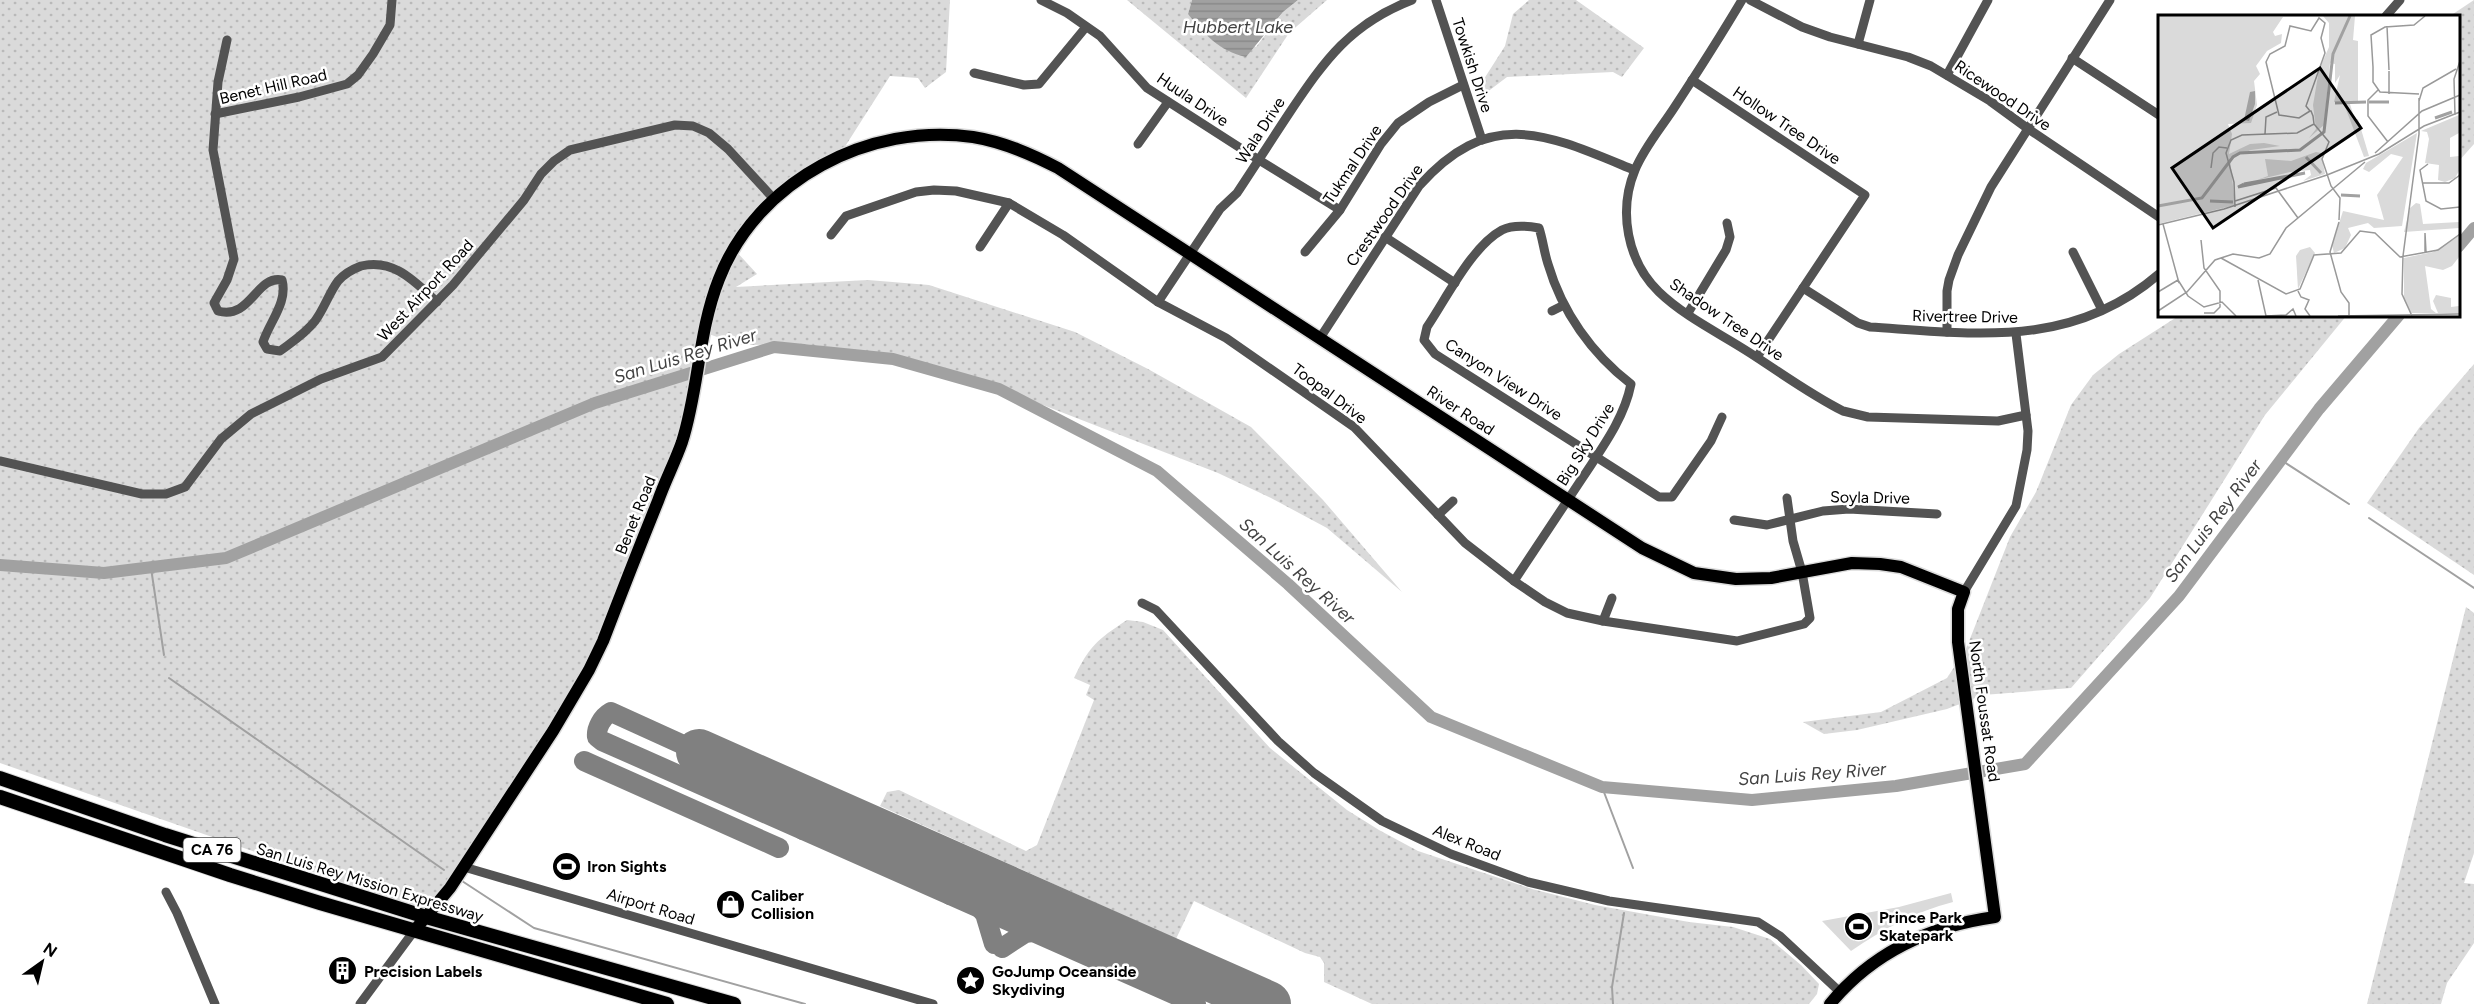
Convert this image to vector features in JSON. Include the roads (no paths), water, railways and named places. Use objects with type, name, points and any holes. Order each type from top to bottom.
[{"type":"highway","name":"San Luis Rey Mission Expressway","points":[[0,778],[230,856],[426,917],[734,1004]]},
{"type":"highway","name":"San Luis Rey Mission Expressway","points":[[0,797],[230,875],[667,1004]]},
{"type":"main road","name":"Benet Road","points":[[414,931],[464,867],[553,731],[589,670],[603,641],[682,441],[703,332],[720,276],[744,232],[773,198],[809,172],[839,156],[867,146],[911,136],[972,137]]},
{"type":"main road","name":"River Road","points":[[972,137],[1029,152],[1058,168],[1642,548],[1694,573],[1736,579],[1771,578],[1852,563],[1901,567],[1964,592]]},
{"type":"main road","name":"North Foussat Road","points":[[1830,1004],[1866,969],[1900,945],[1961,922],[1995,917],[1958,642],[1958,609],[1964,592]]},
{"type":"street","name":"Benet Hill Road","points":[[215,114],[299,97],[346,84],[358,75],[390,25],[392,0]]},
{"type":"street","name":"Huula Drive","points":[[1041,0],[1086,27],[1118,54],[1147,88],[1340,210]]},
{"type":"street","name":"Wala Drive","points":[[1158,302],[1220,209],[1238,193],[1323,63],[1362,26],[1382,13],[1412,0]]},
{"type":"street","name":"Towkish Drive","points":[[1436,0],[1462,85],[1482,140]]},
{"type":"street","name":"Shadow Tree Drive","points":[[1742,0],[1635,170],[1626,213],[1630,243],[1639,264],[1654,286],[1688,313],[1843,411],[1868,417],[1998,421],[2026,415]]},
{"type":"street","name":"Ricewood Drive","points":[[1750,0],[1802,27],[1908,57],[1947,75],[1990,101],[2158,216]]},
{"type":"street","points":[[1858,44],[1870,0]]},
{"type":"street","points":[[1947,75],[1988,0]]},
{"type":"street","points":[[1947,332],[1947,291],[1959,255],[1991,187],[2110,0]]},
{"type":"street","points":[[2387,15],[2400,0]]},
{"type":"street","points":[[974,73],[1024,85],[1039,84],[1086,27]]},
{"type":"street","name":"Benet Hill Road","points":[[227,40],[218,82],[213,150],[234,259],[227,280],[214,303],[218,311],[228,314],[238,310],[267,282],[274,279],[282,280],[285,290],[283,300],[263,342],[267,349],[280,351],[306,331],[316,320],[339,280],[353,268],[370,264],[387,265],[401,272],[437,302]]},
{"type":"street","points":[[2072,58],[2158,114]]},
{"type":"street","name":"Hollow Tree Drive","points":[[1692,80],[1865,195],[1803,288]]},
{"type":"street","name":"Tukmal Drive","points":[[1305,252],[1340,210],[1381,144],[1398,123],[1429,102],[1462,85]]},
{"type":"street","points":[[1138,144],[1168,102]]},
{"type":"street","name":"West Airport Road","points":[[0,461],[142,494],[166,494],[185,487],[221,439],[251,414],[321,379],[382,357],[437,302],[524,200],[541,174],[570,150],[675,125],[693,126],[709,133],[728,149],[773,198]]},
{"type":"street","name":"Crestwood Drive","points":[[1320,338],[1419,186],[1451,155],[1482,140],[1512,135],[1550,137],[1635,170]]},
{"type":"street","name":"Toopal Drive","points":[[831,235],[846,216],[916,192],[956,191],[1009,203],[1063,235],[1158,302],[1226,338],[1334,411],[1354,427],[1465,543],[1545,602],[1568,613],[1603,621],[1737,641],[1804,624],[1810,618],[1802,572]]},
{"type":"street","points":[[980,247],[1009,203]]},
{"type":"street","points":[[1688,313],[1726,250],[1730,237],[1727,223]]},
{"type":"street","name":"Canyon View Drive","points":[[1539,228],[1528,226],[1504,229],[1483,244],[1427,327],[1425,340],[1435,354],[1659,497],[1672,497],[1711,441],[1722,417]]},
{"type":"street","name":"Big Sky Drive","points":[[1514,580],[1596,457],[1627,404],[1631,384],[1591,346],[1564,304],[1548,263],[1539,228]]},
{"type":"street","points":[[1385,237],[1455,283]]},
{"type":"street","points":[[2073,252],[2102,310]]},
{"type":"street","name":"Rivertree Drive","points":[[1803,288],[1858,323],[1870,327],[1983,335],[2016,334],[2069,323],[2102,310],[2129,296],[2158,275]]},
{"type":"street","points":[[1757,357],[1803,288]]},
{"type":"street","points":[[1552,311],[1564,304]]},
{"type":"street","name":"North Foussat Road","points":[[1964,592],[2016,506],[2027,450],[2026,415],[2016,334]]},
{"type":"street","points":[[1787,498],[1793,541],[1802,572]]},
{"type":"street","points":[[1438,515],[1453,501]]},
{"type":"street","name":"Soyla Drive","points":[[1734,520],[1767,525],[1823,511],[1849,509],[1937,514]]},
{"type":"street","points":[[1603,621],[1612,598]]},
{"type":"street","name":"Alex Road","points":[[1142,603],[1156,610],[1278,741],[1314,773],[1382,821],[1451,854],[1528,882],[1609,901],[1758,922],[1780,936],[1840,992]]},
{"type":"street","name":"Airport Road","points":[[464,867],[933,1004]]},
{"type":"street","points":[[166,892],[215,1004]]},
{"type":"street","name":"Benet Road","points":[[360,1004],[414,931]]},
{"type":"water","name":"Hubbert Lake","points":[[1192,0],[1298,0],[1283,12],[1246,57],[1220,46],[1200,28],[1188,14]]},
{"type":"waterway","name":"San Luis Rey River","points":[[2459,246],[2474,228]]},
{"type":"waterway","name":"San Luis Rey River","points":[[0,565],[104,573],[226,558],[595,403],[774,347],[893,359],[999,389],[1157,471],[1288,584],[1431,717],[1602,787],[1752,800],[1896,786],[2025,764],[2179,596],[2319,409],[2398,316]]},
{"type":"waterway","points":[[2281,460],[2349,504]]},
{"type":"waterway","points":[[2369,518],[2474,588]]},
{"type":"waterway","points":[[151,568],[164,655]]},
{"type":"waterway","points":[[169,678],[444,870]]},
{"type":"waterway","points":[[1602,787],[1633,868]]},
{"type":"waterway","points":[[462,881],[534,928],[805,1004]]},
{"type":"waterway","points":[[1613,1004],[1612,987],[1624,913]]},
{"type":"place","name":"Iron Sights","points":[[566,866]]},
{"type":"place","name":"Caliber Collision","points":[[730,904]]},
{"type":"place","name":"Prince Park Skatepark","points":[[1858,926]]},
{"type":"place","name":"Precision Labels","points":[[343,971]]},
{"type":"place","name":"GoJump Oceanside Skydiving","points":[[971,980]]}]
